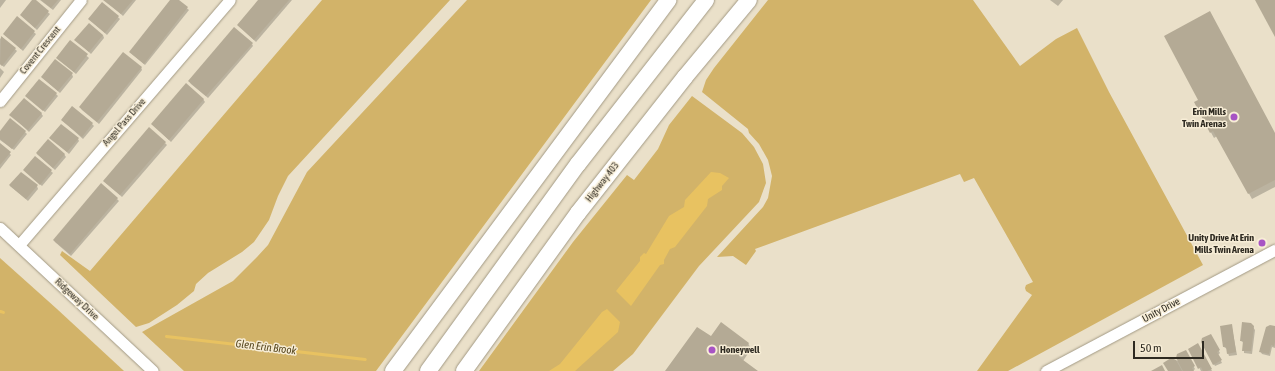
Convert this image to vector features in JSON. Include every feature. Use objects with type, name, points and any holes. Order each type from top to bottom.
[{"type":"highway","points":[[655,17],[665,0]]},
{"type":"highway","points":[[393,371],[669,0]]},
{"type":"highway","points":[[428,371],[578,164],[706,0]]},
{"type":"highway","name":"Highway 403","points":[[464,371],[578,212],[685,77],[749,0]]},
{"type":"street","name":"Covent Crescent","points":[[0,101],[81,0]]},
{"type":"street","name":"Angel Pass Drive","points":[[19,245],[230,0]]},
{"type":"street","name":"Ridgeway Drive","points":[[0,228],[153,371]]},
{"type":"street","name":"Unity Drive","points":[[1046,371],[1275,250]]},
{"type":"shaded area","points":[[322,0],[450,0],[288,176],[278,196],[269,220],[254,242],[242,252],[208,273],[196,284],[194,291],[177,305],[149,323],[136,327],[60,255],[62,251],[90,271]]},
{"type":"shaded area","points":[[467,0],[651,0],[376,371],[184,371],[142,332],[233,281],[257,257],[268,245],[307,172]]},
{"type":"shaded area","points":[[768,0],[973,0],[1020,66],[1056,39],[1077,28],[1109,92],[1203,265],[1008,371],[977,371],[1032,295],[1026,291],[1025,288],[1026,285],[1033,282],[974,178],[964,182],[960,174],[755,249],[756,251],[746,265],[733,256],[717,257],[763,207],[768,198],[772,176],[768,160],[759,144],[749,133],[748,129],[702,92],[706,80],[714,68]]},
{"type":"shaded area","points":[[692,96],[742,133],[754,147],[763,164],[766,183],[759,202],[699,266],[633,354],[613,371],[479,371],[573,242],[627,175],[634,180],[658,149],[669,125]]},
{"type":"shaded area","points":[[711,172],[720,173],[729,178],[722,186],[722,190],[708,199],[707,206],[675,247],[670,249],[664,260],[664,264],[660,265],[631,306],[616,291],[640,261],[640,257],[644,253],[646,254],[669,216],[684,207],[685,200]]},
{"type":"shaded area","points":[[0,258],[57,309],[124,371],[0,371]]},
{"type":"shaded area","points":[[607,309],[620,322],[618,332],[575,371],[549,371],[560,364],[602,312]]},
{"type":"building","points":[[32,0],[36,0],[49,11],[35,28],[20,15]]},
{"type":"building","points":[[41,0],[58,0],[51,8]]},
{"type":"building","points":[[103,0],[133,0],[121,14]]},
{"type":"building","points":[[170,0],[179,0],[188,7],[144,64],[129,52]]},
{"type":"building","points":[[258,0],[289,0],[254,40],[237,25]]},
{"type":"building","points":[[1255,0],[1275,0],[1275,37]]},
{"type":"building","points":[[102,2],[119,16],[105,33],[88,19]]},
{"type":"building","name":"Erin Mills Twin Arenas","points":[[1210,11],[1275,133],[1275,180],[1248,194],[1213,131],[1210,133],[1194,102],[1198,100],[1164,36]]},
{"type":"building","points":[[17,16],[35,31],[21,49],[3,34]]},
{"type":"building","points":[[89,23],[103,35],[89,52],[74,40]]},
{"type":"building","points":[[234,27],[253,43],[206,96],[188,81]]},
{"type":"building","points":[[1,36],[16,48],[2,66],[0,64]]},
{"type":"building","points":[[70,40],[88,54],[74,72],[56,58]]},
{"type":"building","points":[[123,52],[142,67],[97,122],[79,107]]},
{"type":"building","points":[[55,59],[73,73],[58,91],[41,77]]},
{"type":"building","points":[[39,79],[57,93],[43,111],[25,96]]},
{"type":"building","points":[[186,83],[204,99],[169,140],[151,124]]},
{"type":"building","points":[[24,98],[42,113],[28,130],[9,115]]},
{"type":"building","points":[[72,106],[93,123],[82,137],[61,120]]},
{"type":"building","points":[[10,118],[26,131],[12,149],[0,139],[0,131]]},
{"type":"building","points":[[61,124],[79,138],[67,152],[49,138]]},
{"type":"building","points":[[149,127],[166,142],[120,195],[103,181]]},
{"type":"building","points":[[48,139],[65,154],[53,168],[36,153]]},
{"type":"building","points":[[0,143],[11,152],[0,165]]},
{"type":"building","points":[[35,156],[52,170],[40,185],[23,170]]},
{"type":"building","points":[[21,172],[38,185],[26,199],[9,185]]},
{"type":"building","points":[[101,183],[118,198],[70,254],[53,240]]},
{"type":"building","name":"Honeywell","points":[[721,322],[749,343],[739,357],[758,371],[665,371],[697,327],[711,336]]},
{"type":"building","points":[[1242,322],[1251,323],[1254,326],[1251,351],[1242,351],[1243,341],[1240,341]]},
{"type":"building","points":[[1232,324],[1236,352],[1227,354],[1226,347],[1223,347],[1220,326]]},
{"type":"building","points":[[1270,325],[1275,326],[1274,346],[1271,345],[1269,354],[1259,352],[1266,327]]},
{"type":"building","points":[[1211,334],[1220,350],[1217,352],[1222,360],[1213,365],[1201,342],[1202,338]]},
{"type":"building","points":[[1198,343],[1212,369],[1203,371],[1201,367],[1198,369],[1188,349]]},
{"type":"building","points":[[1186,350],[1195,366],[1192,368],[1194,371],[1183,371],[1176,358],[1177,354]]},
{"type":"building","points":[[1171,358],[1176,360],[1182,371],[1168,371],[1163,363]]},
{"type":"building","points":[[1162,365],[1165,371],[1151,371]]},
{"type":"waterway","name":"Glen Erin Brook","points":[[166,336],[365,359]]},
{"type":"place","name":"Erin Mills Twin Arenas","points":[[1234,117]]},
{"type":"place","name":"Unity Drive At Erin Mills Twin Arena","points":[[1262,243]]},
{"type":"place","name":"Honeywell","points":[[712,350]]}]
